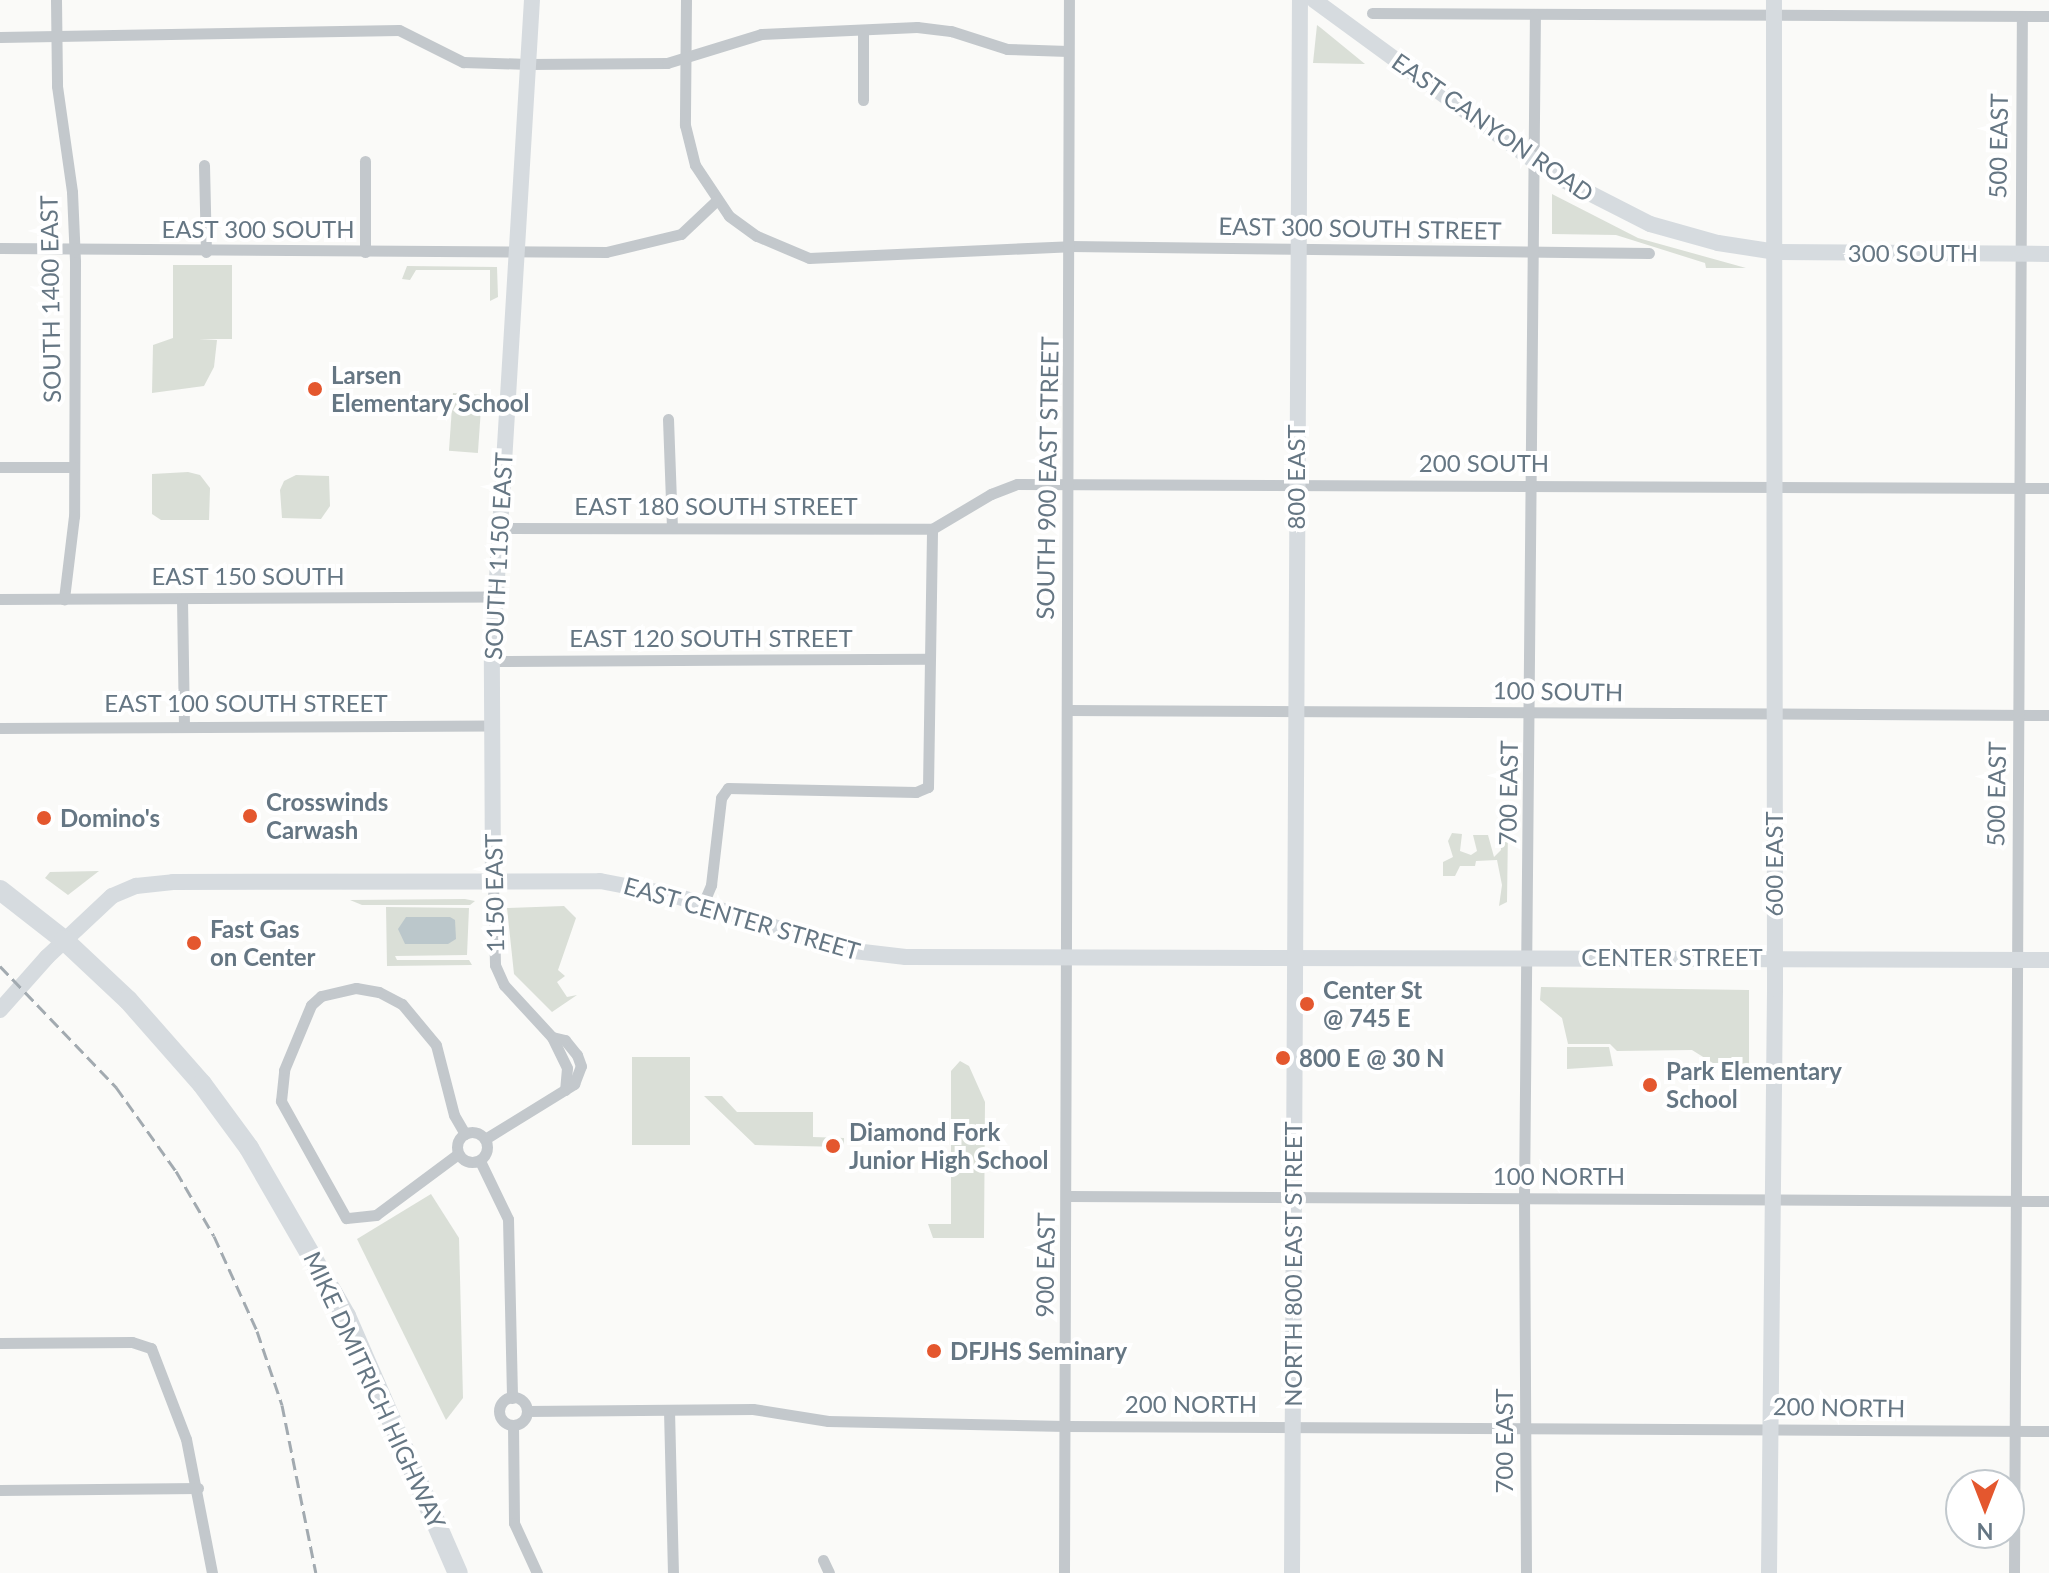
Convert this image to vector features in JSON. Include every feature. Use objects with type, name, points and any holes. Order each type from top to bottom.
[{"type":"highway","name":"MIKE DMITRICH HIGHWAY","points":[[0,890],[64,940],[190,1069],[287,1207],[351,1326],[458,1573]]},
{"type":"street","name":"SOUTH 1400 EAST","points":[[56,0],[74,249],[74,467],[64,599]]},
{"type":"street","name":"SOUTH 1150 EAST","points":[[493,776],[492,661],[532,0]]},
{"type":"street","name":"EAST 300 SOUTH STREET","points":[[686,0],[686,134],[695,165],[716,201],[757,236],[809,258],[1070,246],[1649,253]]},
{"type":"street","name":"SOUTH 900 EAST STREET","points":[[1068,957],[1069,0]]},
{"type":"street","name":"800 EAST","points":[[1295,955],[1300,0]]},
{"type":"street","name":"EAST CANYON ROAD","points":[[1314,0],[1538,165],[1589,197],[1650,224],[1718,243],[1776,252]]},
{"type":"street","points":[[1372,13],[1535,14],[1774,8],[2049,16]]},
{"type":"street","name":"600 EAST","points":[[1769,1573],[1777,487],[1774,8]]},
{"type":"street","name":"700 EAST","points":[[1526,1573],[1524,1198],[1529,957],[1534,253],[1538,165],[1535,14]]},
{"type":"street","name":"500 EAST","points":[[2014,1573],[2019,715],[2017,487],[2022,16]]},
{"type":"street","points":[[0,37],[399,30],[463,62],[667,63],[761,34],[942,29],[1007,49],[1068,51]]},
{"type":"street","points":[[863,31],[863,100]]},
{"type":"street","points":[[365,161],[365,252]]},
{"type":"street","points":[[204,165],[206,252]]},
{"type":"street","name":"EAST 300 SOUTH","points":[[0,248],[206,252],[516,252],[645,246],[697,224],[716,201]]},
{"type":"street","name":"300 SOUTH","points":[[1776,252],[2049,254]]},
{"type":"street","points":[[668,419],[672,528]]},
{"type":"street","points":[[0,467],[74,467]]},
{"type":"street","name":"200 SOUTH","points":[[932,529],[1008,487],[1069,484],[2049,488]]},
{"type":"street","name":"EAST 180 SOUTH STREET","points":[[500,528],[932,529]]},
{"type":"street","points":[[703,904],[711,885],[724,790],[916,792],[928,787],[932,529]]},
{"type":"street","name":"EAST 150 SOUTH","points":[[0,599],[496,596]]},
{"type":"street","points":[[182,599],[184,724]]},
{"type":"street","name":"EAST 120 SOUTH STREET","points":[[492,661],[930,659]]},
{"type":"street","name":"100 SOUTH","points":[[1067,710],[2049,715]]},
{"type":"street","name":"EAST 100 SOUTH STREET","points":[[0,728],[184,724],[493,725]]},
{"type":"street","name":"1150 EAST","points":[[485,1139],[565,1090],[567,1068],[552,1037],[499,976],[493,952],[493,776]]},
{"type":"street","name":"EAST CENTER STREET","points":[[4,1003],[64,940],[112,896],[154,883],[619,883],[703,904],[864,953],[1068,957],[1295,955]]},
{"type":"street","name":"CENTER STREET","points":[[1295,955],[2049,960]]},
{"type":"street","name":"NORTH 800 EAST STREET","points":[[1292,1573],[1295,955]]},
{"type":"street","name":"900 EAST","points":[[1064,1573],[1068,957]]},
{"type":"street","points":[[458,1154],[376,1215],[357,1221],[346,1218],[281,1101],[284,1070],[302,1021],[321,996],[356,988],[379,992],[402,1004],[436,1045],[454,1115],[465,1134]]},
{"type":"street","points":[[477,1133],[485,1139],[487,1148],[480,1161],[465,1161],[458,1154],[457,1144],[465,1134],[477,1133]]},
{"type":"street","points":[[480,1161],[508,1219],[512,1398]]},
{"type":"street","name":"100 NORTH","points":[[1068,1196],[2049,1201]]},
{"type":"street","points":[[0,1343],[132,1342],[151,1348],[170,1390],[198,1488],[212,1573]]},
{"type":"street","points":[[512,1398],[520,1400],[527,1411],[521,1422],[513,1425]]},
{"type":"street","points":[[512,1398],[499,1409],[501,1418],[513,1425]]},
{"type":"street","name":"200 NORTH","points":[[527,1411],[753,1409],[863,1423],[1066,1426],[2049,1431]]},
{"type":"street","points":[[669,1410],[673,1573]]},
{"type":"street","points":[[513,1425],[514,1523],[537,1573]]},
{"type":"street","points":[[0,1490],[198,1488]]},
{"type":"street","points":[[823,1560],[829,1573]]},
{"type":"shaded area","points":[[1317,25],[1321,28],[1365,64],[1313,63]]},
{"type":"shaded area","points":[[1552,194],[1638,238],[1746,268],[1706,268],[1705,263],[1616,235],[1552,234]]},
{"type":"shaded area","points":[[173,265],[232,265],[232,339],[199,339],[217,340],[214,367],[204,386],[152,393],[153,345],[173,338]]},
{"type":"shaded area","points":[[407,266],[497,267],[498,297],[490,301],[490,270],[416,270],[410,280],[402,279]]},
{"type":"shaded area","points":[[453,393],[482,395],[478,453],[449,451]]},
{"type":"shaded area","points":[[188,472],[200,475],[210,488],[209,520],[161,520],[152,514],[152,474]]},
{"type":"shaded area","points":[[296,475],[329,476],[330,506],[321,519],[282,518],[280,490],[284,481]]},
{"type":"shaded area","points":[[1508,829],[1507,902],[1499,906],[1502,885],[1497,860],[1476,861],[1475,866],[1460,866],[1455,876],[1443,876],[1443,862],[1453,857],[1448,841],[1452,833],[1462,834],[1460,851],[1471,855],[1477,851],[1473,835],[1488,835],[1494,857],[1501,850],[1499,831]]},
{"type":"shaded area","points":[[99,871],[68,895],[45,878],[50,872]]},
{"type":"shaded area","points":[[350,900],[475,901],[470,905],[362,905]]},
{"type":"shaded area","points":[[564,906],[576,918],[558,970],[565,976],[557,982],[567,997],[577,995],[552,1012],[514,974],[507,908]]},
{"type":"shaded area","points":[[386,907],[469,908],[467,955],[395,956],[397,960],[469,960],[472,965],[387,966]]},
{"type":"shaded area","points":[[406,917],[450,917],[455,920],[456,939],[448,944],[405,944],[398,929]]},
{"type":"shaded area","points":[[1541,987],[1749,990],[1749,1068],[1724,1070],[1692,1050],[1617,1051],[1610,1044],[1568,1044],[1562,1018],[1540,1000]]},
{"type":"shaded area","points":[[1567,1047],[1609,1047],[1613,1066],[1567,1069]]},
{"type":"shaded area","points":[[632,1057],[690,1057],[690,1145],[632,1145]]},
{"type":"shaded area","points":[[960,1061],[969,1066],[985,1102],[984,1238],[933,1238],[928,1224],[951,1224],[951,1071]]},
{"type":"shaded area","points":[[704,1096],[722,1096],[737,1112],[813,1112],[813,1137],[844,1138],[844,1147],[755,1145]]},
{"type":"shaded area","points":[[431,1194],[459,1238],[463,1398],[446,1420],[357,1239]]},
{"type":"railway","points":[[0,966],[116,1087],[176,1171],[214,1236],[257,1331],[282,1405],[316,1573]]},
{"type":"place","name":"Larsen Elementary School","points":[[315,389]]},
{"type":"place","name":"Crosswinds Carwash","points":[[250,816]]},
{"type":"place","name":"Domino's","points":[[44,818]]},
{"type":"place","name":"Fast Gas on Center","points":[[194,943]]},
{"type":"place","name":"Center St @ 745 E","points":[[1307,1004]]},
{"type":"place","name":"800 E @ 30 N","points":[[1283,1058]]},
{"type":"place","name":"Park Elementary School","points":[[1650,1085]]},
{"type":"place","name":"Diamond Fork Junior High School","points":[[833,1146]]},
{"type":"place","name":"DFJHS Seminary","points":[[934,1351]]}]
